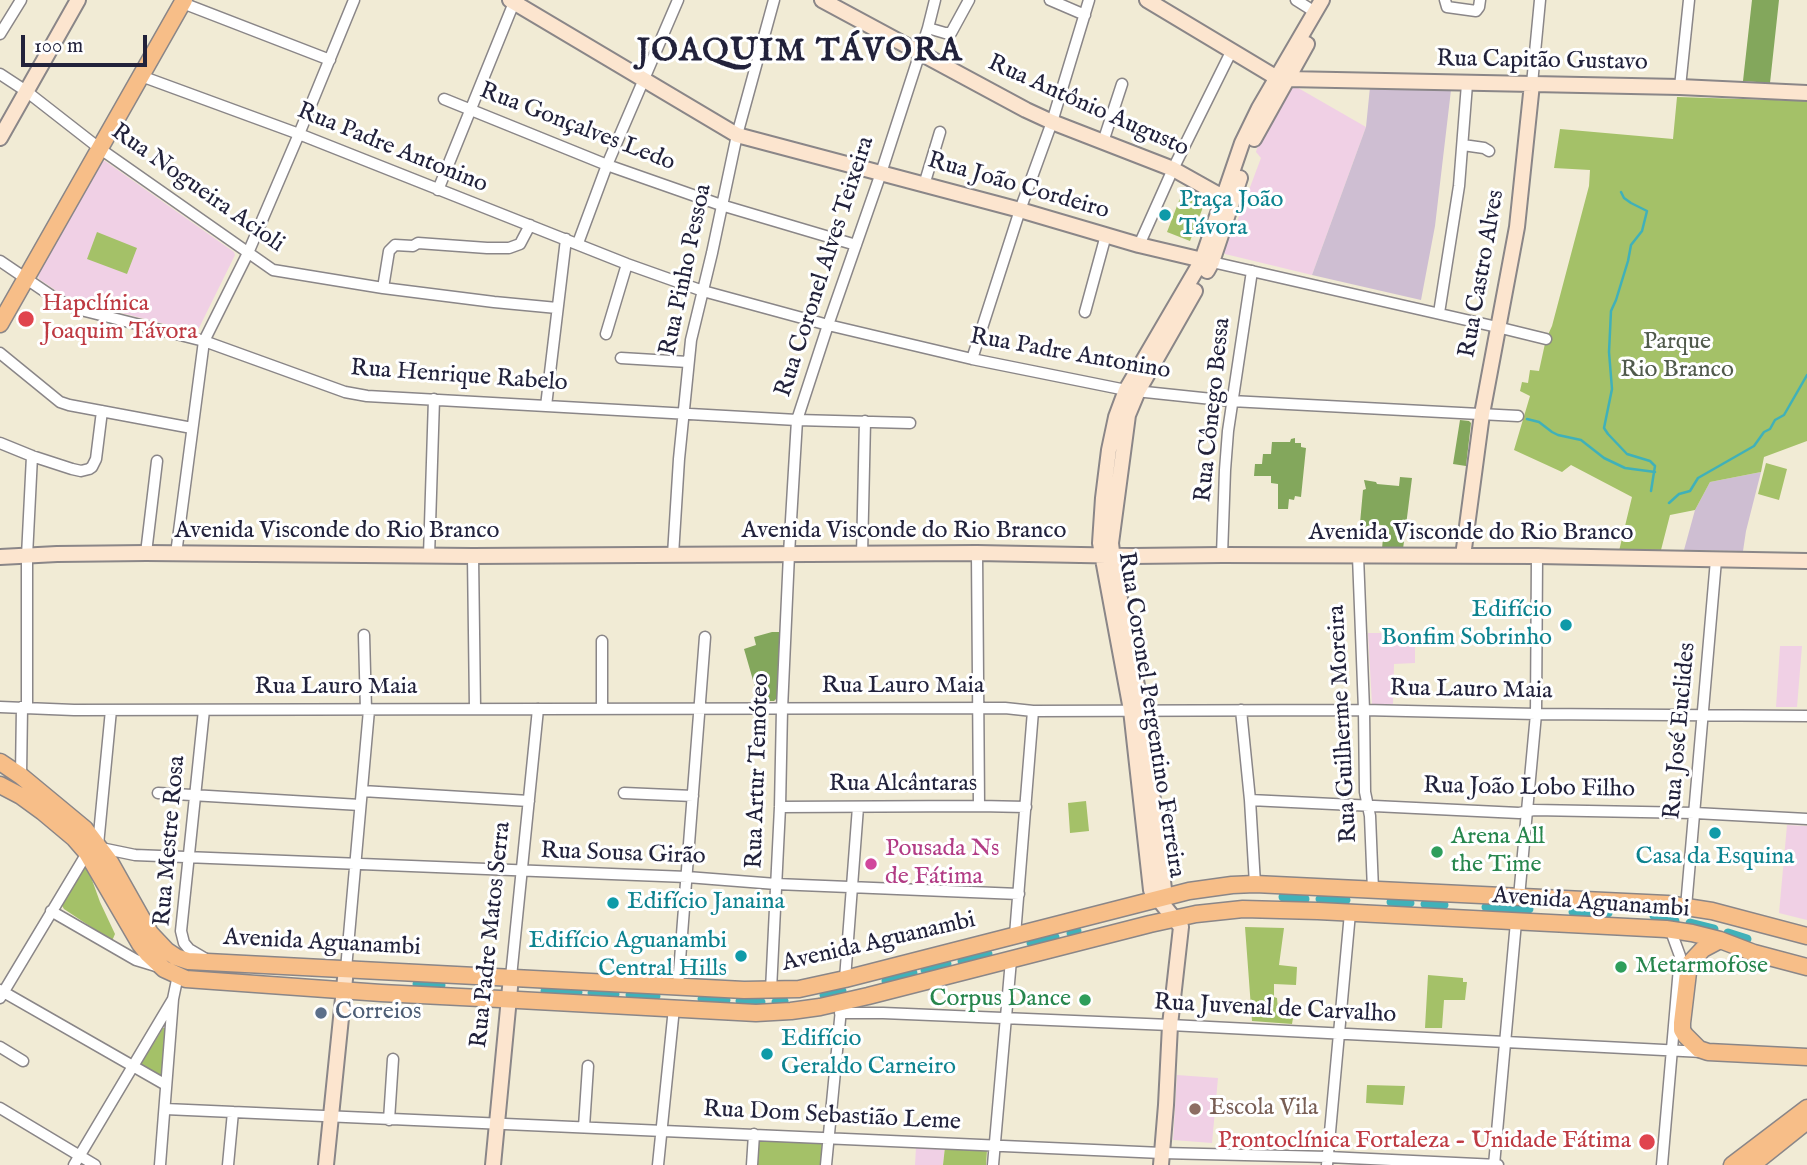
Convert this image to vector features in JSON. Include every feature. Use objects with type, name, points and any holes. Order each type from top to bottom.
[{"type":"main road","points":[[0,324],[181,1]]},
{"type":"main road","name":"Avenida Aguanambi","points":[[0,762],[76,821],[150,933],[176,957],[188,961],[744,990],[799,989],[1162,898],[1207,888],[1255,884],[1667,904],[1712,911],[1807,936]]},
{"type":"main road","name":"Avenida Aguanambi","points":[[0,785],[21,796],[95,849],[140,944],[171,972],[186,979],[756,1013],[841,1008],[1011,960],[1174,919],[1213,911],[1243,909],[1666,929],[1720,940],[1754,953],[1807,967]]},
{"type":"main road","points":[[1720,940],[1696,955],[1689,964],[1682,1030],[1685,1035],[1699,1049],[1709,1052],[1807,1057]]},
{"type":"main road","points":[[1732,1165],[1773,1133],[1804,1117]]},
{"type":"main road","points":[[1752,1165],[1804,1117]]},
{"type":"street","points":[[0,34],[21,0]]},
{"type":"street","points":[[0,138],[78,0]]},
{"type":"street","points":[[176,554],[204,341],[248,253],[354,0]]},
{"type":"street","points":[[578,243],[607,164],[678,0]]},
{"type":"street","name":"Rua Pinho Pessoa","points":[[673,555],[691,340],[737,135],[775,0]]},
{"type":"street","name":"Rua Antônio Augusto","points":[[822,0],[1026,110],[1173,170],[1223,197]]},
{"type":"street","name":"Rua Coronel Alves Teixeira","points":[[789,554],[797,420],[881,173],[936,0]]},
{"type":"street","points":[[928,28],[951,33],[969,0]]},
{"type":"street","points":[[1050,0],[1085,15]]},
{"type":"street","points":[[972,359],[1020,209],[1052,122],[1089,0]]},
{"type":"street","points":[[1207,261],[1223,197],[1318,6],[1296,0]]},
{"type":"street","points":[[1282,78],[1332,0]]},
{"type":"street","points":[[1445,0],[1447,7],[1476,11],[1479,0]]},
{"type":"street","name":"Rua Castro Alves","points":[[1463,556],[1482,414],[1517,227],[1541,0]]},
{"type":"street","points":[[1680,87],[1689,0]]},
{"type":"street","points":[[181,1],[330,60]]},
{"type":"street","points":[[438,190],[513,1]]},
{"type":"street","name":"Rua João Cordeiro","points":[[513,1],[737,135],[1020,209],[1139,245],[1546,339]]},
{"type":"street","points":[[1155,2],[1282,78]]},
{"type":"street","points":[[1139,245],[1233,50]]},
{"type":"street","name":"Rua Nogueira Acioli","points":[[0,74],[273,270],[383,288],[557,308]]},
{"type":"street","name":"Rua Padre Antonino","points":[[141,76],[299,134],[627,264],[703,291],[828,325],[972,359],[1132,391],[1231,401],[1518,416]]},
{"type":"street","name":"Rua Capitão Gustavo","points":[[1282,78],[1680,87],[1807,93]]},
{"type":"street","points":[[1103,142],[1122,84]]},
{"type":"street","points":[[1439,313],[1452,235],[1467,84]]},
{"type":"street","name":"Rua Gonçalves Ledo","points":[[444,99],[607,164],[721,205],[856,245]]},
{"type":"street","points":[[924,184],[940,132]]},
{"type":"street","points":[[1207,261],[1247,145]]},
{"type":"street","points":[[1463,145],[1489,151]]},
{"type":"street","points":[[383,288],[389,251],[395,245],[413,246],[418,243],[509,248],[520,244],[530,225]]},
{"type":"street","points":[[1085,312],[1107,235]]},
{"type":"street","points":[[546,406],[566,239]]},
{"type":"street","name":"Rua Henrique Rabelo","points":[[0,261],[56,299],[77,309],[204,341],[345,392],[367,396],[797,420],[910,423]]},
{"type":"street","name":"Rua Coronel Pergentino Ferreira","points":[[1174,919],[1162,898],[1151,890],[1137,711],[1108,556],[1132,391],[1207,261]]},
{"type":"street","points":[[606,334],[627,264]]},
{"type":"street","name":"Rua Cônego Bessa","points":[[1222,555],[1224,470],[1231,401],[1252,271]]},
{"type":"street","points":[[0,353],[60,402],[192,428]]},
{"type":"street","points":[[621,358],[688,362]]},
{"type":"street","points":[[429,556],[435,399]]},
{"type":"street","points":[[0,443],[72,469],[89,469],[96,458],[102,411]]},
{"type":"street","points":[[862,555],[865,421]]},
{"type":"street","points":[[21,776],[32,456]]},
{"type":"street","points":[[146,553],[157,461]]},
{"type":"street","name":"Avenida Visconde do Rio Branco","points":[[0,557],[146,553],[429,556],[977,553],[1108,556],[1537,556],[1807,561]]},
{"type":"street","points":[[977,553],[979,806]]},
{"type":"street","name":"Rua Artur Temóteo","points":[[771,990],[789,554]]},
{"type":"street","points":[[473,556],[475,708]]},
{"type":"street","name":"Rua Guilherme Moreira","points":[[1357,556],[1365,792],[1370,816],[1373,890]]},
{"type":"street","points":[[1519,897],[1536,714],[1537,556]]},
{"type":"street","name":"Rua José Euclides","points":[[1686,906],[1716,560]]},
{"type":"street","points":[[326,1165],[362,791],[367,710],[364,635]]},
{"type":"street","points":[[678,986],[705,637]]},
{"type":"street","points":[[602,640],[602,709]]},
{"type":"street","name":"Rua Lauro Maia","points":[[0,707],[111,710],[1005,708],[1033,711],[1364,710],[1807,716]]},
{"type":"street","name":"Rua Padre Matos Serra","points":[[493,1165],[538,709]]},
{"type":"street","points":[[111,710],[95,849],[51,911],[1,993],[166,1085]]},
{"type":"street","name":"Rua Mestre Rosa","points":[[204,710],[181,932],[189,949],[211,961]]},
{"type":"street","points":[[1241,710],[1255,884]]},
{"type":"street","points":[[1016,935],[1033,711]]},
{"type":"street","points":[[362,791],[528,801]]},
{"type":"street","points":[[158,793],[360,806]]},
{"type":"street","points":[[624,793],[694,796]]},
{"type":"street","name":"Rua João Lobo Filho","points":[[1250,800],[1519,813],[1534,810],[1695,813],[1807,819]]},
{"type":"street","name":"Rua Alcântaras","points":[[780,807],[1026,807]]},
{"type":"street","points":[[845,979],[858,807]]},
{"type":"street","name":"Rua Sousa Girão","points":[[95,849],[135,855],[687,877],[776,884],[1019,894]]},
{"type":"street","points":[[51,911],[136,960],[171,972],[173,999],[160,1165]]},
{"type":"street","points":[[1328,1161],[1350,913]]},
{"type":"street","points":[[1161,1159],[1170,1025],[1181,927],[1174,919]]},
{"type":"street","points":[[1496,1165],[1516,922]]},
{"type":"street","points":[[1662,1165],[1680,956],[1672,934],[1666,929]]},
{"type":"street","points":[[993,1165],[1011,960]]},
{"type":"street","points":[[77,1160],[173,999]]},
{"type":"street","points":[[826,1165],[841,1008]]},
{"type":"street","name":"Rua Juvenal de Carvalho","points":[[841,1008],[1006,1020],[1170,1025],[1709,1052]]},
{"type":"street","points":[[658,1165],[674,1009]]},
{"type":"street","points":[[0,1047],[23,1061]]},
{"type":"street","points":[[389,1120],[393,1059]]},
{"type":"street","points":[[584,1127],[588,1066]]},
{"type":"street","points":[[0,1108],[77,1160],[95,1165]]},
{"type":"street","name":"Rua Dom Sebastião Leme","points":[[165,1109],[994,1145],[1161,1159],[1496,1165]]},
{"type":"street","points":[[229,1165],[233,1112]]},
{"type":"street","points":[[752,1165],[754,1134]]},
{"type":"shaded area","points":[[1293,85],[1366,127],[1312,275],[1225,254],[1222,250],[1235,227],[1261,158],[1256,152],[1258,145]]},
{"type":"shaded area","points":[[1370,87],[1451,90],[1435,226],[1421,300],[1312,275],[1366,127]]},
{"type":"shaded area","points":[[102,161],[234,252],[235,255],[197,332],[70,300],[39,279],[38,275]]},
{"type":"shaded area","points":[[1761,472],[1743,551],[1684,550],[1695,510],[1710,482]]},
{"type":"shaded area","points":[[1368,633],[1415,633],[1415,663],[1394,664],[1393,704],[1372,704]]},
{"type":"shaded area","points":[[1780,646],[1802,646],[1797,707],[1776,707]]},
{"type":"shaded area","points":[[1787,825],[1807,826],[1807,920],[1779,913]]},
{"type":"shaded area","name":"Escola Vila","points":[[1177,1075],[1218,1078],[1212,1143],[1173,1140]]},
{"type":"shaded area","points":[[916,1147],[945,1147],[943,1165],[915,1165]]},
{"type":"green space","points":[[1752,0],[1779,0],[1770,83],[1743,81]]},
{"type":"green space","name":"Parque Rio Branco","points":[[1677,97],[1807,101],[1807,441],[1764,457],[1761,472],[1710,482],[1695,510],[1670,515],[1661,550],[1619,551],[1632,497],[1571,465],[1562,472],[1514,450],[1530,396],[1520,391],[1522,382],[1528,383],[1530,370],[1539,371],[1589,186],[1590,170],[1554,168],[1560,129],[1673,139]]},
{"type":"green space","points":[[1182,193],[1205,202],[1190,241],[1167,232]]},
{"type":"green space","points":[[97,232],[137,248],[127,274],[87,259]]},
{"type":"green space","points":[[1460,420],[1471,423],[1466,466],[1453,464]]},
{"type":"green space","points":[[1295,438],[1295,443],[1301,443],[1301,447],[1306,448],[1301,497],[1289,499],[1288,509],[1278,509],[1278,484],[1271,483],[1271,476],[1254,476],[1255,464],[1262,464],[1263,454],[1271,454],[1272,442],[1290,442]]},
{"type":"green space","points":[[1766,463],[1787,469],[1779,500],[1758,494]]},
{"type":"green space","points":[[1400,477],[1412,478],[1403,549],[1382,549],[1384,526],[1374,523],[1373,534],[1359,534],[1363,490],[1366,489],[1364,480],[1399,486]]},
{"type":"green space","points":[[780,632],[777,698],[774,701],[759,701],[744,649],[756,645],[754,637]]},
{"type":"green space","points":[[1086,801],[1089,831],[1070,833],[1068,803]]},
{"type":"green space","points":[[85,865],[115,934],[112,941],[64,909],[61,904]]},
{"type":"green space","points":[[1245,927],[1284,928],[1279,965],[1297,967],[1296,985],[1274,984],[1274,997],[1277,998],[1278,1010],[1294,1012],[1292,1024],[1252,1021]]},
{"type":"green space","points":[[1428,975],[1463,978],[1463,982],[1467,982],[1465,1000],[1444,1000],[1442,1028],[1425,1028]]},
{"type":"green space","points":[[163,1028],[166,1028],[163,1074],[160,1075],[141,1064]]},
{"type":"green space","points":[[1367,1085],[1405,1086],[1403,1105],[1366,1103]]},
{"type":"green space","points":[[757,1140],[822,1142],[821,1165],[755,1165]]},
{"type":"green space","points":[[945,1147],[987,1150],[986,1165],[943,1165]]},
{"type":"waterway","points":[[1621,192],[1624,198],[1647,211],[1642,231],[1631,245],[1611,311],[1609,352],[1612,389],[1604,428],[1627,454],[1650,461],[1655,466],[1651,491]]},
{"type":"waterway","points":[[1669,503],[1679,494],[1690,491],[1698,478],[1754,446],[1775,420],[1784,415],[1807,375]]},
{"type":"waterway","points":[[1527,419],[1539,422],[1558,435],[1581,440],[1604,458],[1625,468],[1655,472]]},
{"type":"waterway","points":[[1283,897],[1305,899]]},
{"type":"waterway","points":[[1320,899],[1346,900]]},
{"type":"waterway","points":[[1391,902],[1410,903]]},
{"type":"waterway","points":[[1425,904],[1444,905]]},
{"type":"waterway","points":[[1486,907],[1529,909]]},
{"type":"waterway","points":[[1573,912],[1608,913]]},
{"type":"waterway","points":[[1654,916],[1675,921]]},
{"type":"waterway","points":[[1690,923],[1714,929]]},
{"type":"waterway","points":[[1071,933],[1077,931]]},
{"type":"waterway","points":[[1728,933],[1747,939]]},
{"type":"waterway","points":[[1031,943],[1055,937]]},
{"type":"waterway","points":[[962,961],[988,954]]},
{"type":"waterway","points":[[925,970],[947,964]]},
{"type":"waterway","points":[[886,981],[913,973]]},
{"type":"waterway","points":[[417,984],[441,985]]},
{"type":"waterway","points":[[545,991],[578,992]]},
{"type":"waterway","points":[[824,995],[842,991]]},
{"type":"waterway","points":[[592,993],[615,994]]},
{"type":"waterway","points":[[630,995],[656,996]]},
{"type":"waterway","points":[[702,999],[726,1000]]},
{"type":"waterway","points":[[740,1001],[761,1002]]},
{"type":"waterway","points":[[776,1002],[784,1001]]},
{"type":"place","name":"Praça João Távora","points":[[1165,215]]},
{"type":"place","name":"Hapclínica Joaquim Távora","points":[[26,319]]},
{"type":"place","name":"Edifício Bonfim Sobrinho","points":[[1566,625]]},
{"type":"place","name":"Casa da Esquina","points":[[1715,833]]},
{"type":"place","name":"Arena All the Time","points":[[1437,852]]},
{"type":"place","name":"Pousada Ns de Fátima","points":[[871,864]]},
{"type":"place","name":"Edifício Janaina","points":[[613,903]]},
{"type":"place","name":"Edifício Aguanambi Central Hills","points":[[741,956]]},
{"type":"place","name":"Metarmofose","points":[[1621,967]]},
{"type":"place","name":"Corpus Dance","points":[[1085,1000]]},
{"type":"place","name":"Correios","points":[[321,1013]]},
{"type":"place","name":"Edifício Geraldo Carneiro","points":[[767,1054]]},
{"type":"place","name":"Escola Vila","points":[[1195,1109]]},
{"type":"place","name":"Prontoclínica Fortaleza - Unidade Fátima","points":[[1647,1142]]},
{"type":"district","name":"JOAQUIM TÁVORA","points":[[800,53]]}]
